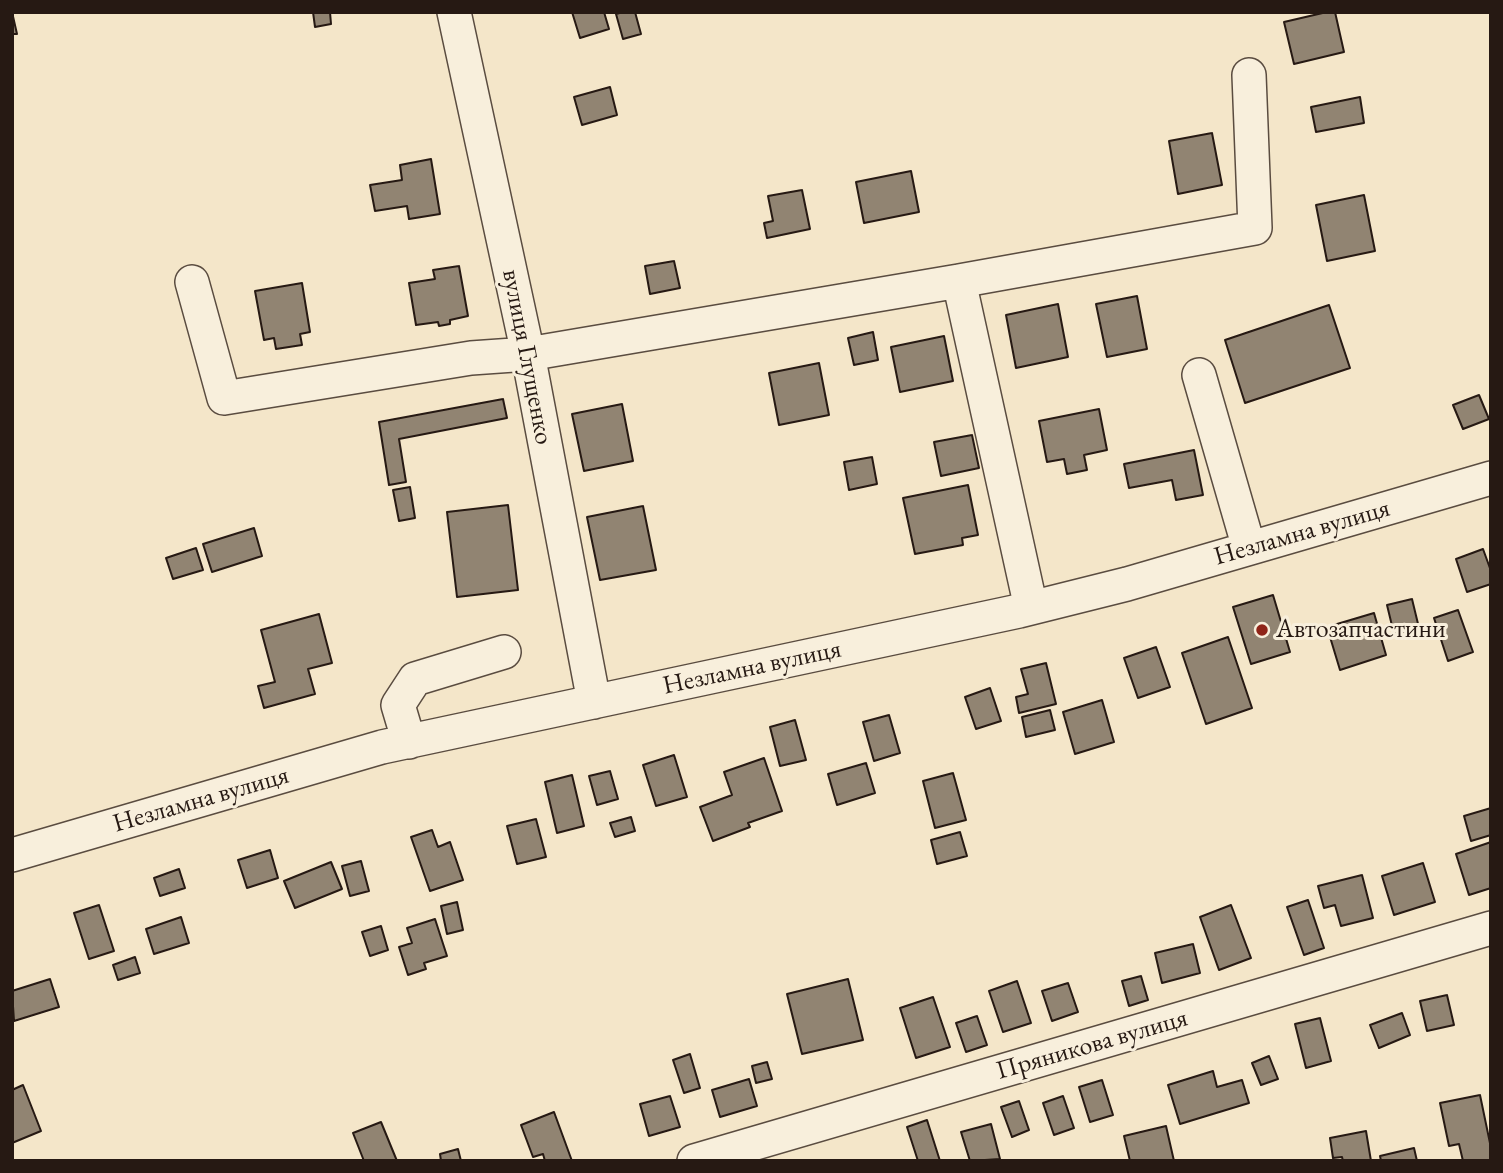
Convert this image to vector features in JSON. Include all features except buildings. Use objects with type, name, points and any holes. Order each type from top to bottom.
[{"type":"street","name":"вулиця Глущенко","points":[[454,12],[528,354],[594,702]]},
{"type":"street","points":[[192,282],[224,398],[471,358],[528,354],[1255,228],[1249,75]]},
{"type":"street","points":[[959,281],[1031,608]]},
{"type":"street","points":[[1199,375],[1250,548]]},
{"type":"street","name":"Незламна вулиця","points":[[12,855],[382,747],[1031,608],[1127,584],[1491,478]]},
{"type":"street","points":[[408,742],[398,705],[415,679],[504,652]]},
{"type":"street","name":"Пряникова вулиця","points":[[694,1161],[1491,928]]},
{"type":"place","name":"Автозапчастини","points":[[1262,630]]}]
